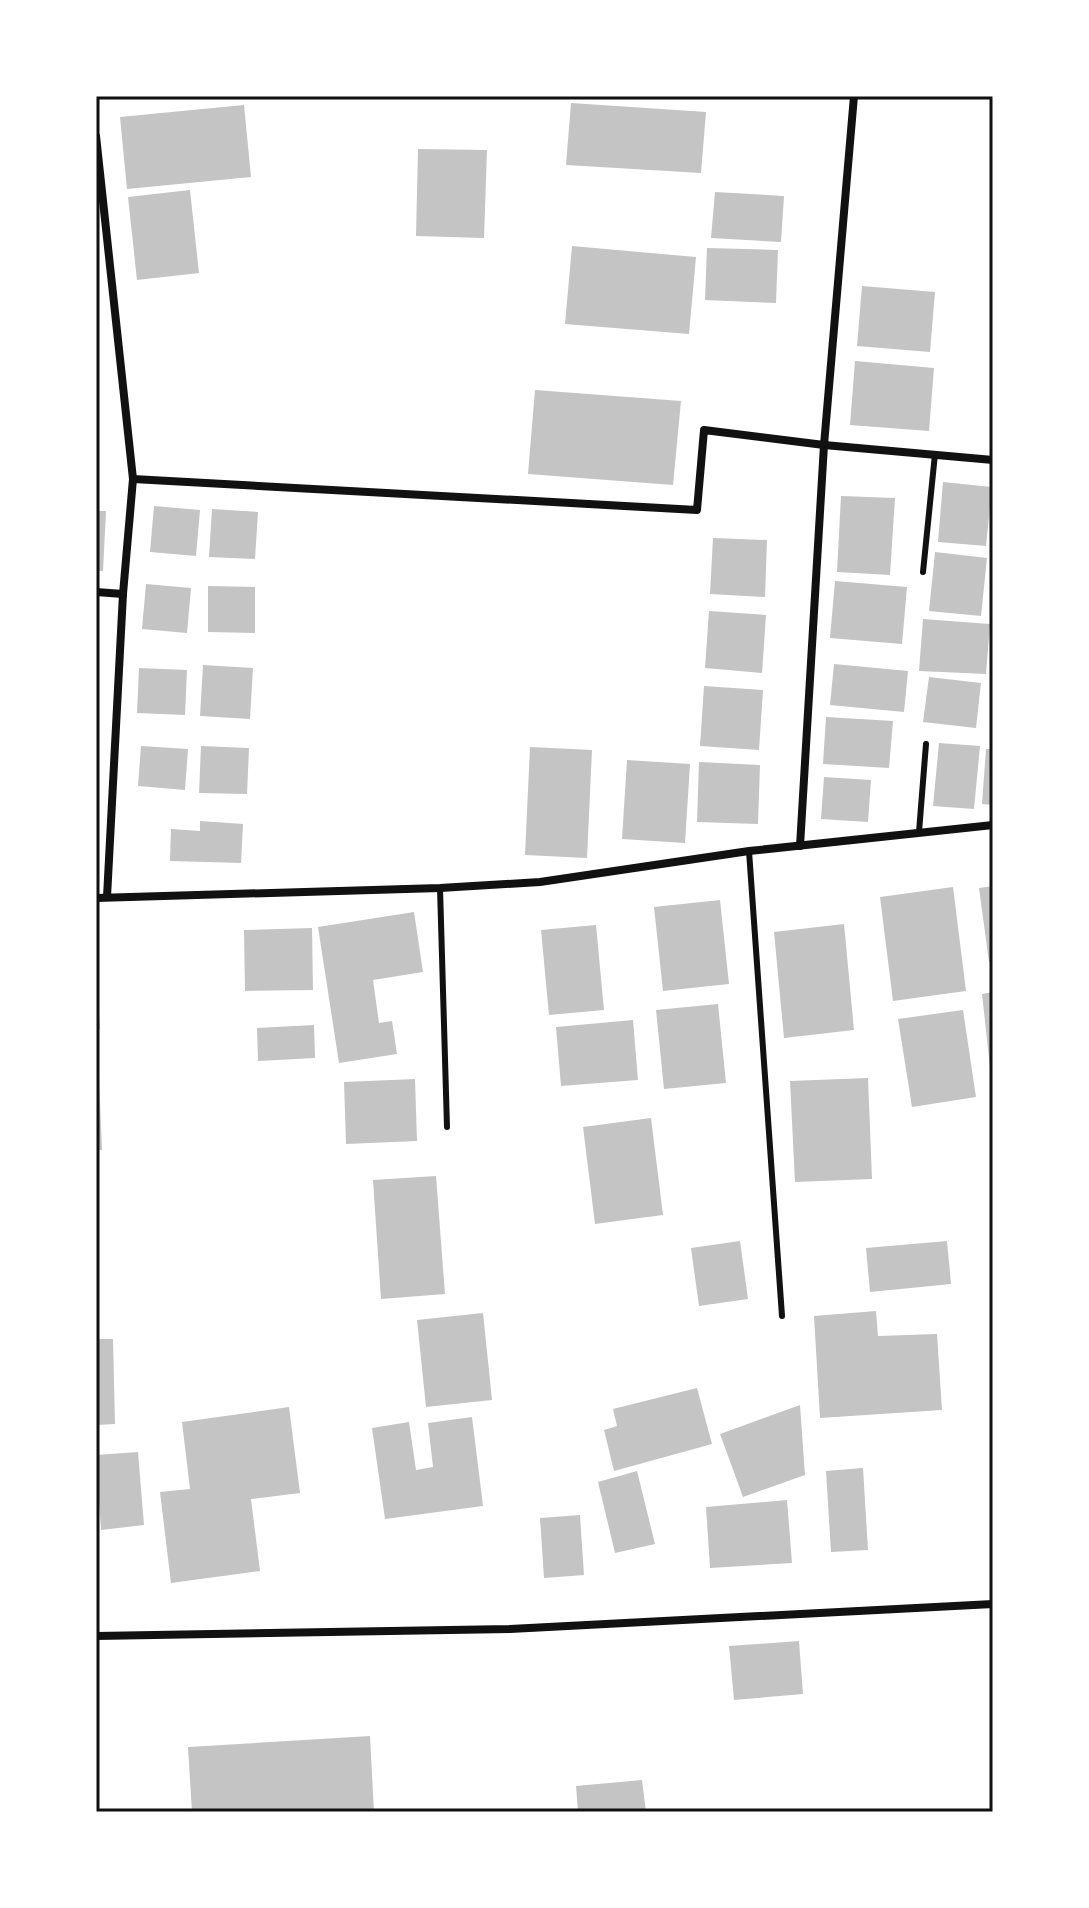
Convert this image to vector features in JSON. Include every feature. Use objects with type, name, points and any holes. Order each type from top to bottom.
[{"type":"street","points":[[800,846],[824,445],[854,96]]},
{"type":"street","points":[[96,136],[133,479],[123,594],[107,897]]},
{"type":"street","points":[[133,479],[697,510],[704,430],[824,445],[993,460]]},
{"type":"street","points":[[96,592],[123,594]]},
{"type":"street","points":[[96,898],[540,882],[749,851],[993,825]]},
{"type":"street","points":[[96,1636],[510,1629],[993,1604]]},
{"type":"lane","points":[[923,572],[935,454]]},
{"type":"lane","points":[[919,832],[926,744]]},
{"type":"lane","points":[[749,851],[782,1316]]},
{"type":"lane","points":[[440,888],[447,1127]]},
{"type":"building","points":[[571,103],[706,112],[701,173],[566,165]]},
{"type":"building","points":[[244,105],[251,177],[127,189],[120,117]]},
{"type":"building","points":[[418,149],[487,150],[484,238],[416,236]]},
{"type":"building","points":[[190,190],[199,273],[137,280],[128,197]]},
{"type":"building","points":[[715,192],[784,196],[781,242],[711,238]]},
{"type":"building","points":[[572,246],[696,257],[689,334],[565,324]]},
{"type":"building","points":[[707,248],[778,250],[776,303],[705,300]]},
{"type":"building","points":[[862,286],[935,292],[930,352],[857,346]]},
{"type":"building","points":[[855,361],[934,368],[929,431],[850,425]]},
{"type":"building","points":[[535,390],[681,401],[673,485],[528,474]]},
{"type":"building","points":[[943,482],[992,487],[986,546],[938,542]]},
{"type":"building","points":[[841,496],[895,498],[890,575],[837,572]]},
{"type":"building","points":[[154,506],[200,510],[196,556],[150,552]]},
{"type":"building","points":[[212,509],[258,512],[255,559],[209,557]]},
{"type":"building","points":[[96,511],[106,511],[103,571],[96,571]]},
{"type":"building","points":[[713,538],[767,540],[765,597],[710,594]]},
{"type":"building","points":[[935,552],[987,558],[981,616],[929,611]]},
{"type":"building","points":[[835,581],[907,587],[902,644],[830,638]]},
{"type":"building","points":[[146,584],[191,588],[187,633],[142,629]]},
{"type":"building","points":[[208,586],[255,587],[255,633],[208,632]]},
{"type":"building","points":[[709,611],[766,615],[762,673],[705,668]]},
{"type":"building","points":[[923,619],[990,624],[986,674],[919,671]]},
{"type":"building","points":[[834,664],[908,671],[904,712],[830,705]]},
{"type":"building","points":[[203,665],[253,668],[250,719],[200,716]]},
{"type":"building","points":[[139,668],[187,670],[185,715],[137,713]]},
{"type":"building","points":[[929,677],[981,683],[976,728],[923,722]]},
{"type":"building","points":[[704,686],[763,690],[759,750],[700,746]]},
{"type":"building","points":[[826,717],[893,721],[889,768],[823,764]]},
{"type":"building","points":[[939,743],[980,746],[974,809],[933,806]]},
{"type":"building","points":[[141,746],[188,749],[185,790],[138,786]]},
{"type":"building","points":[[201,746],[249,748],[247,794],[199,793]]},
{"type":"building","points":[[530,747],[592,750],[587,858],[525,855]]},
{"type":"building","points":[[986,749],[993,749],[993,805],[982,804]]},
{"type":"building","points":[[627,760],[690,764],[685,843],[622,839]]},
{"type":"building","points":[[699,762],[760,765],[758,824],[697,822]]},
{"type":"building","points":[[824,777],[871,780],[868,822],[821,819]]},
{"type":"building","points":[[200,821],[243,824],[241,863],[170,861],[171,829],[200,831]]},
{"type":"building","points":[[993,886],[993,961],[989,962],[979,888]]},
{"type":"building","points":[[953,887],[966,991],[893,1001],[880,897]]},
{"type":"building","points":[[720,900],[729,984],[663,991],[654,907]]},
{"type":"building","points":[[414,912],[423,972],[373,980],[379,1023],[392,1021],[397,1054],[339,1063],[318,927]]},
{"type":"building","points":[[844,924],[854,1030],[784,1038],[774,932]]},
{"type":"building","points":[[596,925],[604,1010],[549,1015],[541,930]]},
{"type":"building","points":[[312,928],[313,990],[245,991],[244,930]]},
{"type":"building","points":[[993,992],[993,1076],[991,1076],[982,994]]},
{"type":"building","points":[[98,998],[100,1029],[96,1029]]},
{"type":"building","points":[[718,1004],[726,1083],[664,1089],[656,1010]]},
{"type":"building","points":[[963,1010],[976,1097],[912,1107],[898,1019]]},
{"type":"building","points":[[633,1020],[638,1080],[561,1086],[556,1027]]},
{"type":"building","points":[[314,1025],[315,1058],[258,1061],[257,1028]]},
{"type":"building","points":[[98,1054],[102,1150],[96,1150]]},
{"type":"building","points":[[868,1078],[872,1179],[795,1182],[790,1081]]},
{"type":"building","points":[[415,1079],[417,1141],[346,1144],[344,1082]]},
{"type":"building","points":[[651,1118],[663,1215],[595,1224],[583,1127]]},
{"type":"building","points":[[436,1176],[445,1294],[381,1299],[373,1180]]},
{"type":"building","points":[[740,1241],[748,1299],[699,1306],[691,1248]]},
{"type":"building","points":[[947,1241],[951,1284],[870,1292],[866,1248]]},
{"type":"building","points":[[876,1311],[878,1336],[937,1334],[942,1410],[820,1418],[814,1316]]},
{"type":"building","points":[[483,1313],[492,1400],[426,1407],[417,1320]]},
{"type":"building","points":[[96,1339],[113,1339],[115,1424],[96,1425]]},
{"type":"building","points":[[697,1388],[712,1444],[614,1471],[604,1430],[617,1426],[613,1409]]},
{"type":"building","points":[[800,1405],[805,1475],[743,1497],[720,1434]]},
{"type":"building","points":[[289,1407],[300,1493],[251,1499],[260,1571],[171,1583],[160,1492],[190,1489],[182,1422]]},
{"type":"building","points":[[472,1417],[483,1506],[385,1519],[372,1428],[409,1422],[416,1470],[433,1467],[428,1423]]},
{"type":"building","points":[[138,1452],[144,1525],[101,1530],[96,1455]]},
{"type":"building","points":[[863,1468],[868,1550],[831,1552],[826,1471]]},
{"type":"building","points":[[637,1471],[655,1544],[615,1553],[598,1482]]},
{"type":"building","points":[[787,1500],[792,1563],[710,1568],[706,1507]]},
{"type":"building","points":[[580,1515],[584,1575],[544,1578],[540,1518]]},
{"type":"building","points":[[799,1641],[803,1694],[734,1700],[729,1646]]},
{"type":"building","points":[[370,1736],[374,1812],[192,1812],[188,1747]]},
{"type":"building","points":[[642,1780],[646,1812],[578,1812],[576,1786]]}]
